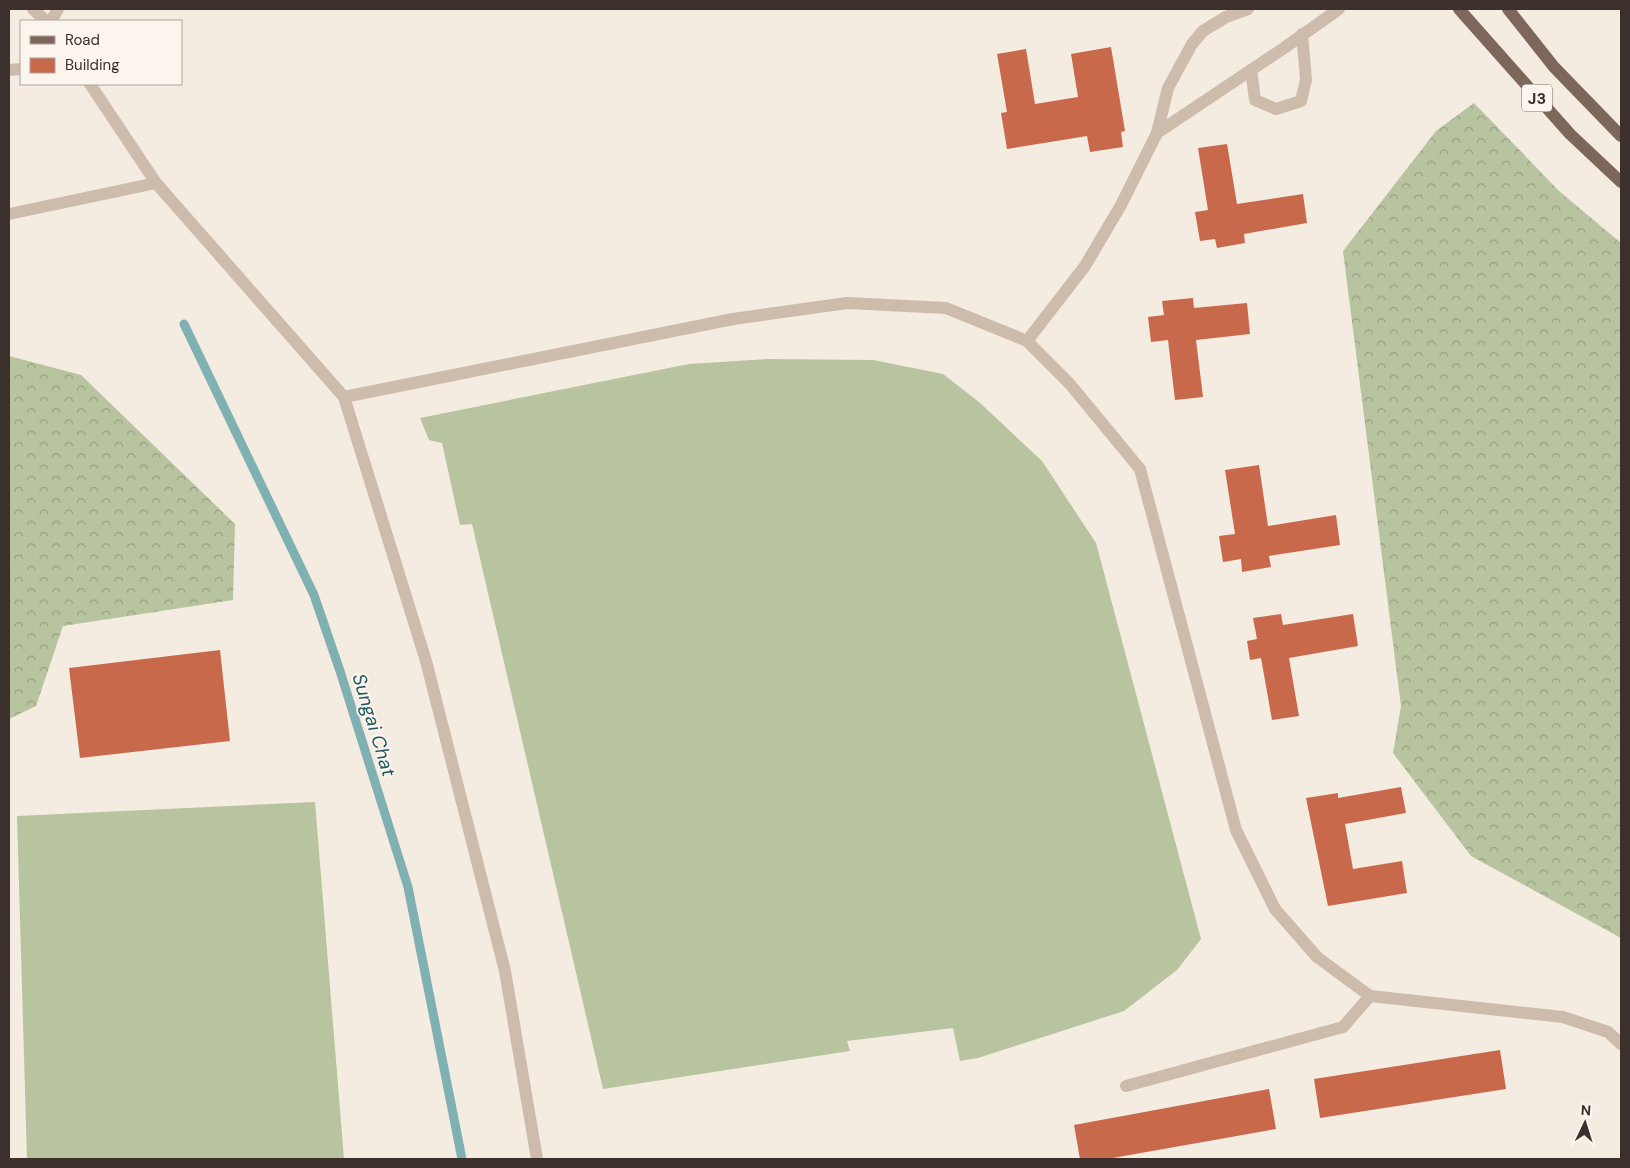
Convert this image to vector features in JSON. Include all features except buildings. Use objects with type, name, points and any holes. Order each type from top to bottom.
[{"type":"main road","name":"J3","points":[[1459,9],[1570,134],[1621,182]]},
{"type":"main road","name":"J3","points":[[1508,9],[1554,67],[1621,136]]},
{"type":"street","points":[[33,9],[45,20]]},
{"type":"street","points":[[51,20],[58,9]]},
{"type":"street","points":[[1027,341],[1085,266],[1121,205],[1157,133],[1168,88],[1192,44],[1203,31],[1226,17],[1248,9]]},
{"type":"street","points":[[1157,133],[1339,9]]},
{"type":"street","points":[[1252,70],[1255,100],[1276,109],[1301,101],[1306,80],[1302,34]]},
{"type":"street","points":[[91,85],[156,183],[344,397],[426,661],[506,971],[537,1159]]},
{"type":"street","points":[[9,214],[156,183]]},
{"type":"street","points":[[344,397],[733,319],[847,303],[946,308],[1027,341],[1069,383],[1140,470],[1236,830],[1275,909],[1317,957],[1370,996],[1563,1018],[1608,1032],[1621,1044]]},
{"type":"street","points":[[1126,1086],[1343,1027],[1370,996]]},
{"type":"green space","points":[[1474,103],[1559,191],[1621,243],[1621,938],[1471,856],[1393,753],[1401,706],[1343,251],[1436,131]]},
{"type":"green space","points":[[9,356],[81,375],[235,524],[233,600],[63,626],[36,706],[9,719]]},
{"type":"green space","points":[[768,359],[873,360],[943,374],[979,402],[1042,461],[1096,543],[1201,939],[1177,970],[1124,1011],[978,1058],[960,1061],[953,1028],[847,1041],[850,1051],[603,1089],[472,524],[460,525],[442,443],[429,440],[420,418],[689,364]]},
{"type":"green space","points":[[315,802],[344,1159],[27,1159],[17,816]]},
{"type":"waterway","name":"Sungai Chat","points":[[184,324],[314,595],[340,671],[408,887],[462,1159]]}]
